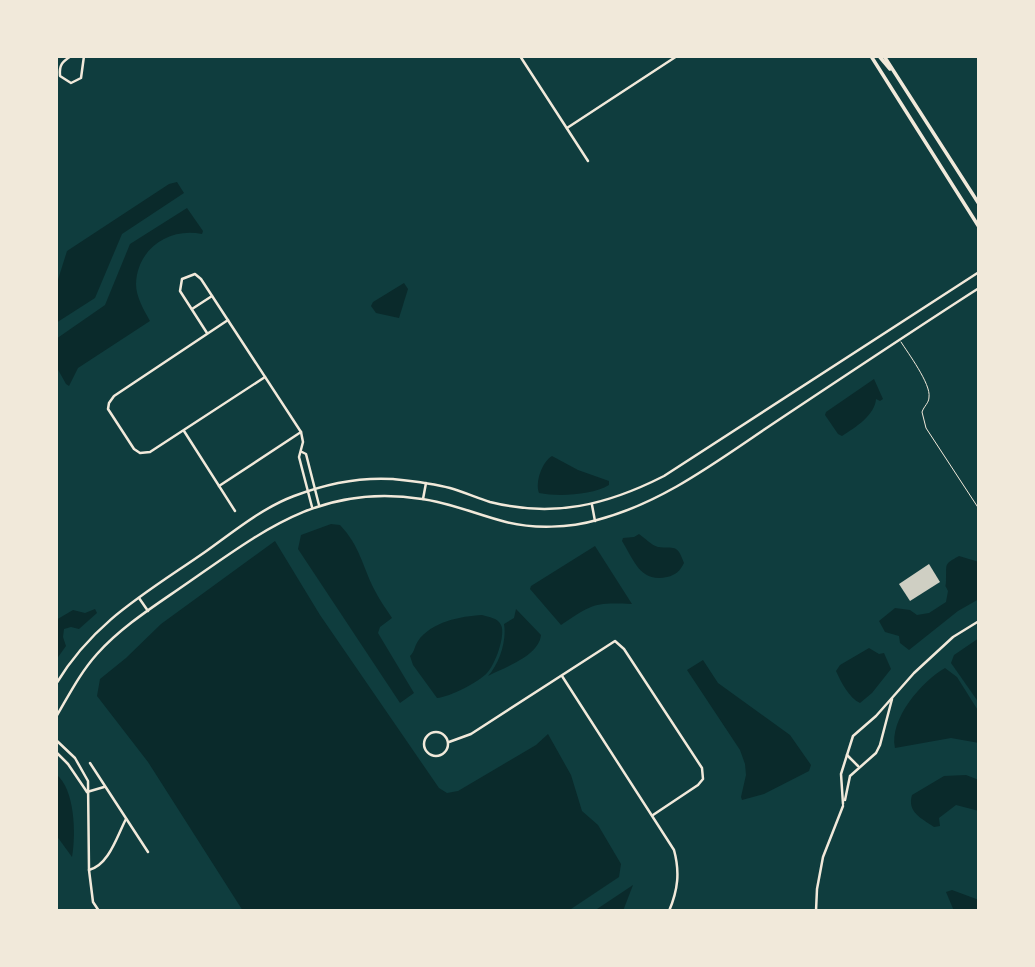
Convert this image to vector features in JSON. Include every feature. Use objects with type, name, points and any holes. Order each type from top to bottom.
[{"type":"main road","points":[[871,56],[979,227]]},
{"type":"main road","points":[[881,56],[979,204]]},
{"type":"street","points":[[71,56],[61,63],[60,76],[71,83],[81,78],[84,56]]},
{"type":"street","points":[[520,56],[588,162]]},
{"type":"street","points":[[567,128],[677,56]]},
{"type":"street","points":[[56,684],[92,635],[139,598],[254,517],[292,497],[347,482],[390,479],[450,488],[491,502],[529,508],[592,505],[630,494],[664,476],[979,272]]},
{"type":"street","points":[[207,334],[179,286],[181,279],[188,275],[195,274],[201,279],[301,432],[303,442],[299,457],[312,508]]},
{"type":"street","points":[[56,717],[95,656],[148,611],[259,533],[293,515],[318,505],[346,499],[387,495],[423,499],[509,523],[548,526],[595,521],[646,504],[674,489],[979,288]]},
{"type":"street","points":[[191,309],[212,296]]},
{"type":"street","points":[[228,320],[114,396],[108,409],[134,449],[140,453],[150,452],[265,377]]},
{"type":"street","points":[[184,430],[235,511]]},
{"type":"street","points":[[219,486],[301,432]]},
{"type":"street","points":[[302,452],[306,454],[318,505]]},
{"type":"street","points":[[301,466],[308,464]]},
{"type":"street","points":[[423,499],[426,483]]},
{"type":"street","points":[[592,505],[595,521]]},
{"type":"street","points":[[139,598],[148,611]]},
{"type":"street","points":[[843,804],[841,774],[853,736],[953,637],[979,621]]},
{"type":"street","points":[[449,742],[442,733],[435,731],[425,737],[424,745],[428,753],[435,756],[444,754],[449,742],[471,734],[615,641],[620,643],[702,768],[703,779],[698,785],[653,815]]},
{"type":"street","points":[[561,675],[674,850],[678,865],[676,896],[669,911]]},
{"type":"street","points":[[816,911],[823,857],[843,804],[850,776],[876,753],[893,695]]},
{"type":"street","points":[[56,740],[75,758],[88,781],[89,870],[93,902],[99,911]]},
{"type":"street","points":[[56,752],[68,764],[87,792]]},
{"type":"street","points":[[847,755],[859,766]]},
{"type":"street","points":[[68,764],[75,758]]},
{"type":"street","points":[[90,762],[148,852]]},
{"type":"street","points":[[87,792],[105,786]]},
{"type":"street","points":[[89,870],[99,868],[105,860],[126,819]]},
{"type":"lane","points":[[899,340],[916,364],[929,391],[929,400],[922,412],[926,428],[979,509]]},
{"type":"water","points":[[177,182],[184,193],[122,234],[95,298],[56,323],[56,286],[67,251],[169,184]]},
{"type":"water","points":[[187,208],[203,231],[202,234],[178,234],[157,243],[142,260],[138,272],[137,294],[150,321],[78,368],[69,386],[66,384],[56,366],[56,339],[105,305],[130,244]]},
{"type":"water","points":[[404,283],[408,289],[399,318],[376,313],[371,306],[373,302]]},
{"type":"water","points":[[874,379],[883,399],[876,399],[872,410],[859,425],[842,436],[838,434],[825,415],[826,412]]},
{"type":"water","points":[[552,456],[578,470],[609,481],[609,485],[575,494],[539,493],[540,473]]},
{"type":"water","points":[[331,524],[340,525],[352,540],[374,589],[392,618],[380,627],[378,633],[414,693],[400,703],[298,549],[301,535]]},
{"type":"water","points":[[639,534],[655,546],[677,550],[684,563],[675,574],[650,577],[639,568],[622,541],[623,538]]},
{"type":"water","points":[[275,541],[320,615],[439,788],[447,793],[458,791],[536,745],[548,734],[571,775],[582,811],[598,825],[621,864],[619,877],[568,911],[243,911],[148,762],[97,696],[100,679],[161,624]]},
{"type":"water","points":[[595,546],[632,604],[609,603],[594,606],[561,625],[530,589],[531,586]]},
{"type":"water","points":[[959,556],[979,562],[979,599],[958,611],[909,650],[900,643],[899,636],[885,632],[879,621],[895,608],[910,610],[917,615],[929,613],[946,602],[947,565]]},
{"type":"water","points":[[95,609],[97,613],[79,629],[64,629],[66,646],[56,660],[56,620],[73,610],[85,613]]},
{"type":"water","points":[[516,609],[541,635],[539,642],[528,655],[488,676],[501,652],[504,624],[514,618]]},
{"type":"water","points":[[482,615],[493,618],[501,625],[501,642],[493,664],[483,677],[471,685],[437,698],[413,665],[410,656],[417,643],[424,634],[438,625]]},
{"type":"water","points":[[979,638],[979,703],[951,663],[954,655]]},
{"type":"water","points":[[869,648],[879,654],[884,653],[891,669],[872,693],[860,703],[849,694],[836,671],[840,665]]},
{"type":"water","points":[[703,660],[718,683],[790,735],[811,765],[809,771],[764,794],[742,800],[746,775],[740,750],[687,670]]},
{"type":"water","points":[[945,668],[957,677],[979,712],[979,743],[951,738],[895,748],[894,737],[902,713],[917,691]]},
{"type":"water","points":[[56,774],[67,790],[73,812],[72,857],[56,835]]},
{"type":"water","points":[[966,775],[979,780],[979,811],[956,805],[939,818],[940,826],[934,827],[913,810],[912,795],[944,776]]},
{"type":"water","points":[[633,885],[623,911],[594,911]]},
{"type":"water","points":[[952,890],[979,900],[979,911],[954,911],[946,892]]},
{"type":"building","points":[[929,564],[940,582],[910,601],[899,584]]}]
